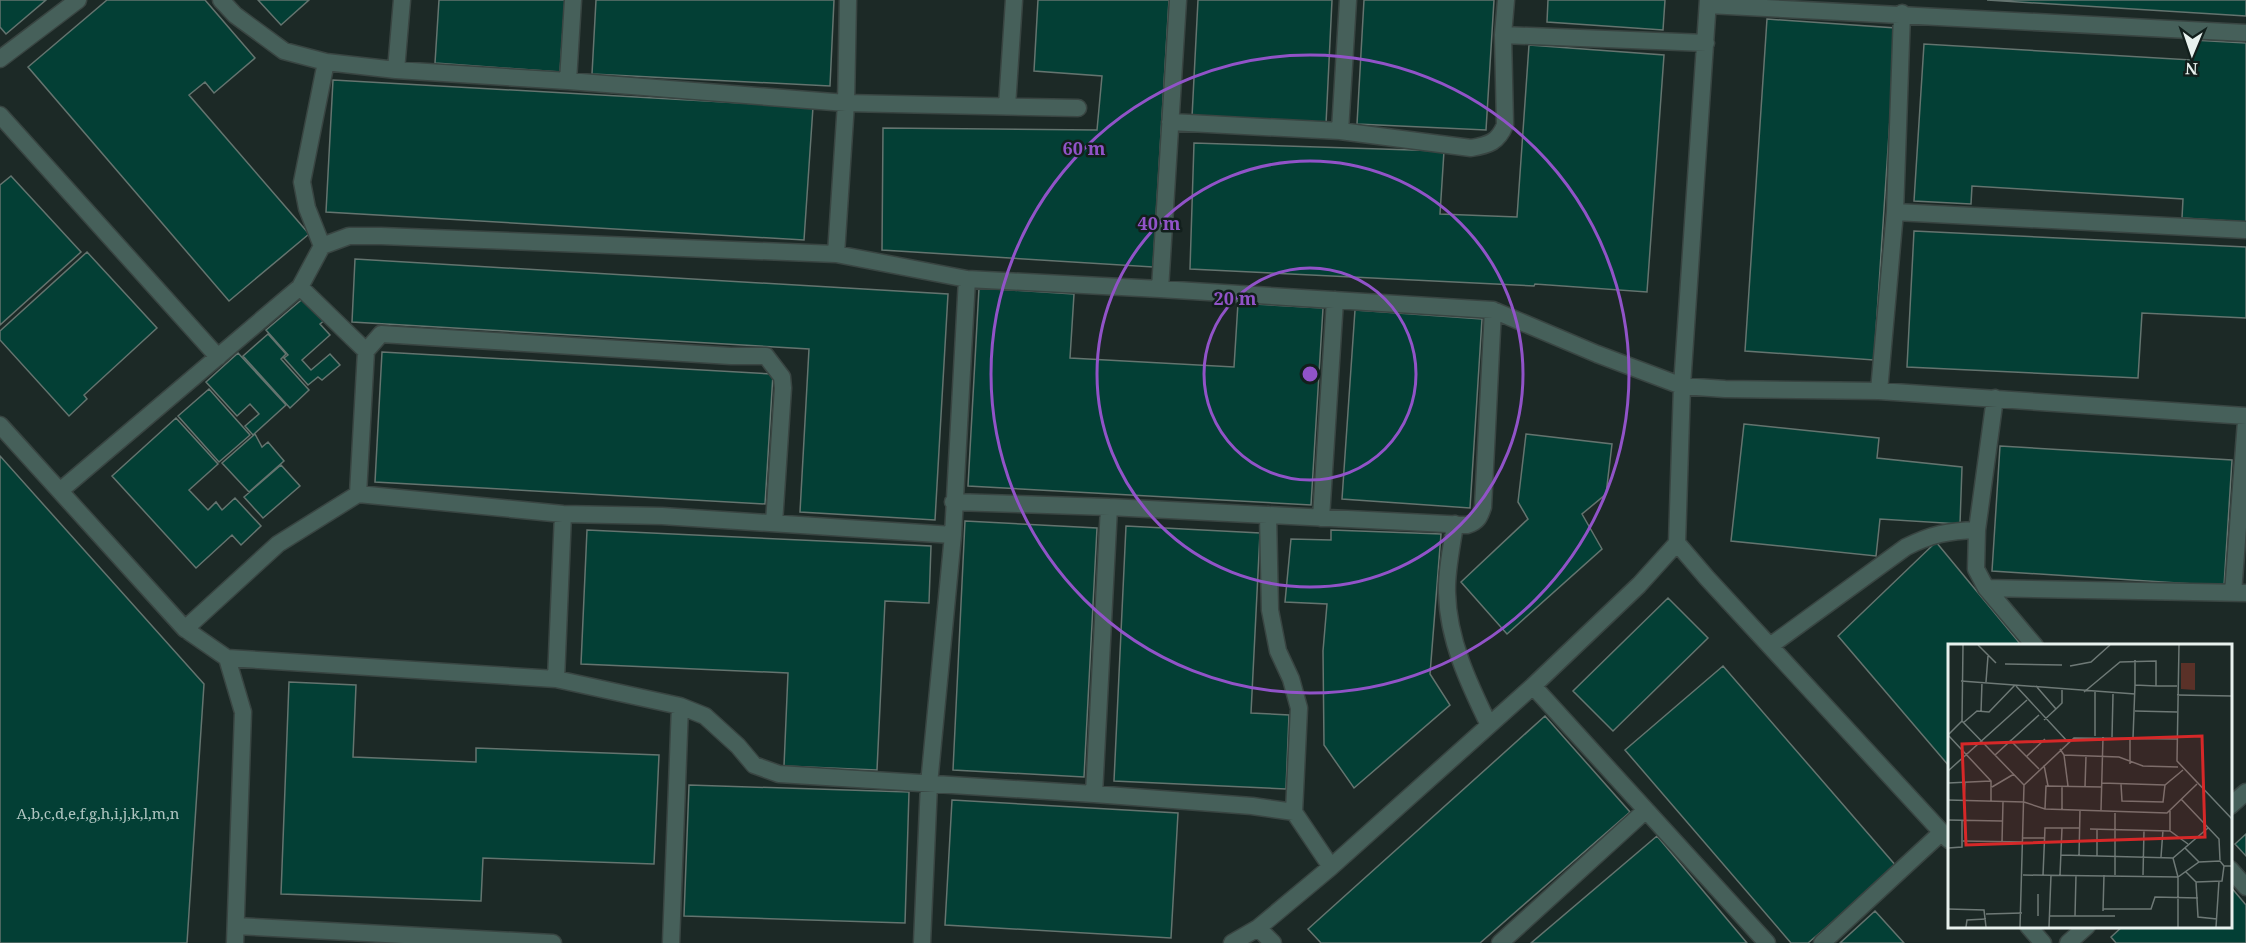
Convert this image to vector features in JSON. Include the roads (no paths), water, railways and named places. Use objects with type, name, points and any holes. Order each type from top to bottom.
[{"type":"street","points":[[0,59],[78,0]]},
{"type":"street","points":[[222,0],[235,15],[284,51],[326,62],[396,70],[846,103],[1078,108]]},
{"type":"street","points":[[396,70],[402,0]]},
{"type":"street","points":[[568,81],[573,0]]},
{"type":"street","points":[[836,254],[846,103],[848,0]]},
{"type":"street","points":[[1007,106],[1014,0]]},
{"type":"street","points":[[1161,289],[1178,0]]},
{"type":"street","points":[[1340,131],[1348,0]]},
{"type":"street","points":[[1170,122],[1340,131],[1471,148],[1494,142],[1505,125],[1503,35],[1506,0]]},
{"type":"street","points":[[1232,943],[1258,928],[1330,867],[1533,686],[1639,585],[1677,543],[1682,386],[1708,2],[2246,33]]},
{"type":"street","points":[[1880,391],[1895,212],[1902,13]]},
{"type":"street","points":[[1503,35],[1706,43]]},
{"type":"street","points":[[322,246],[307,208],[302,182],[326,62]]},
{"type":"street","points":[[0,116],[218,357]]},
{"type":"street","points":[[1895,212],[2246,230]]},
{"type":"street","points":[[61,490],[300,286],[322,246],[350,236],[836,254],[967,279],[1493,310],[1597,354],[1682,386],[1725,389],[1880,391],[2246,416]]},
{"type":"street","points":[[922,943],[929,784],[953,535],[953,502],[967,279]]},
{"type":"street","points":[[300,286],[366,351]]},
{"type":"street","points":[[1320,518],[1335,300]]},
{"type":"street","points":[[953,502],[1473,523],[1479,518],[1483,507],[1493,310]]},
{"type":"street","points":[[358,494],[366,351],[381,334],[731,356],[766,356],[782,377],[783,388],[774,523]]},
{"type":"street","points":[[1995,398],[1977,530],[1976,569],[1986,588],[2033,644]]},
{"type":"street","points":[[1986,588],[2240,593],[2246,421]]},
{"type":"street","points":[[0,425],[185,629],[227,658],[556,679],[680,706],[705,716],[738,746],[754,765],[779,774],[1094,794],[1252,806],[1294,812]]},
{"type":"street","points":[[185,629],[278,544],[358,494],[563,514],[662,516],[953,535]]},
{"type":"street","points":[[1094,794],[1109,507]]},
{"type":"street","points":[[556,679],[563,514]]},
{"type":"street","points":[[1268,515],[1270,610],[1278,651],[1291,678],[1299,708],[1294,812],[1330,867]]},
{"type":"street","points":[[1455,524],[1447,593],[1454,639],[1465,677],[1489,725]]},
{"type":"street","points":[[1770,646],[1906,547],[1927,536],[1948,531],[1977,530]]},
{"type":"street","points":[[1677,543],[1945,836],[1822,943]]},
{"type":"street","points":[[227,658],[243,712],[235,943]]},
{"type":"street","points":[[1533,686],[1767,943]]},
{"type":"street","points":[[671,943],[680,706]]},
{"type":"street","points":[[2231,804],[2246,792]]},
{"type":"street","points":[[1500,943],[1646,810]]},
{"type":"street","points":[[2231,871],[2246,887]]},
{"type":"street","points":[[236,926],[553,943]]},
{"type":"street","points":[[1258,928],[1273,943]]},
{"type":"street","points":[[2029,928],[2043,943]]},
{"type":"street","points":[[2068,943],[2086,928]]}]
